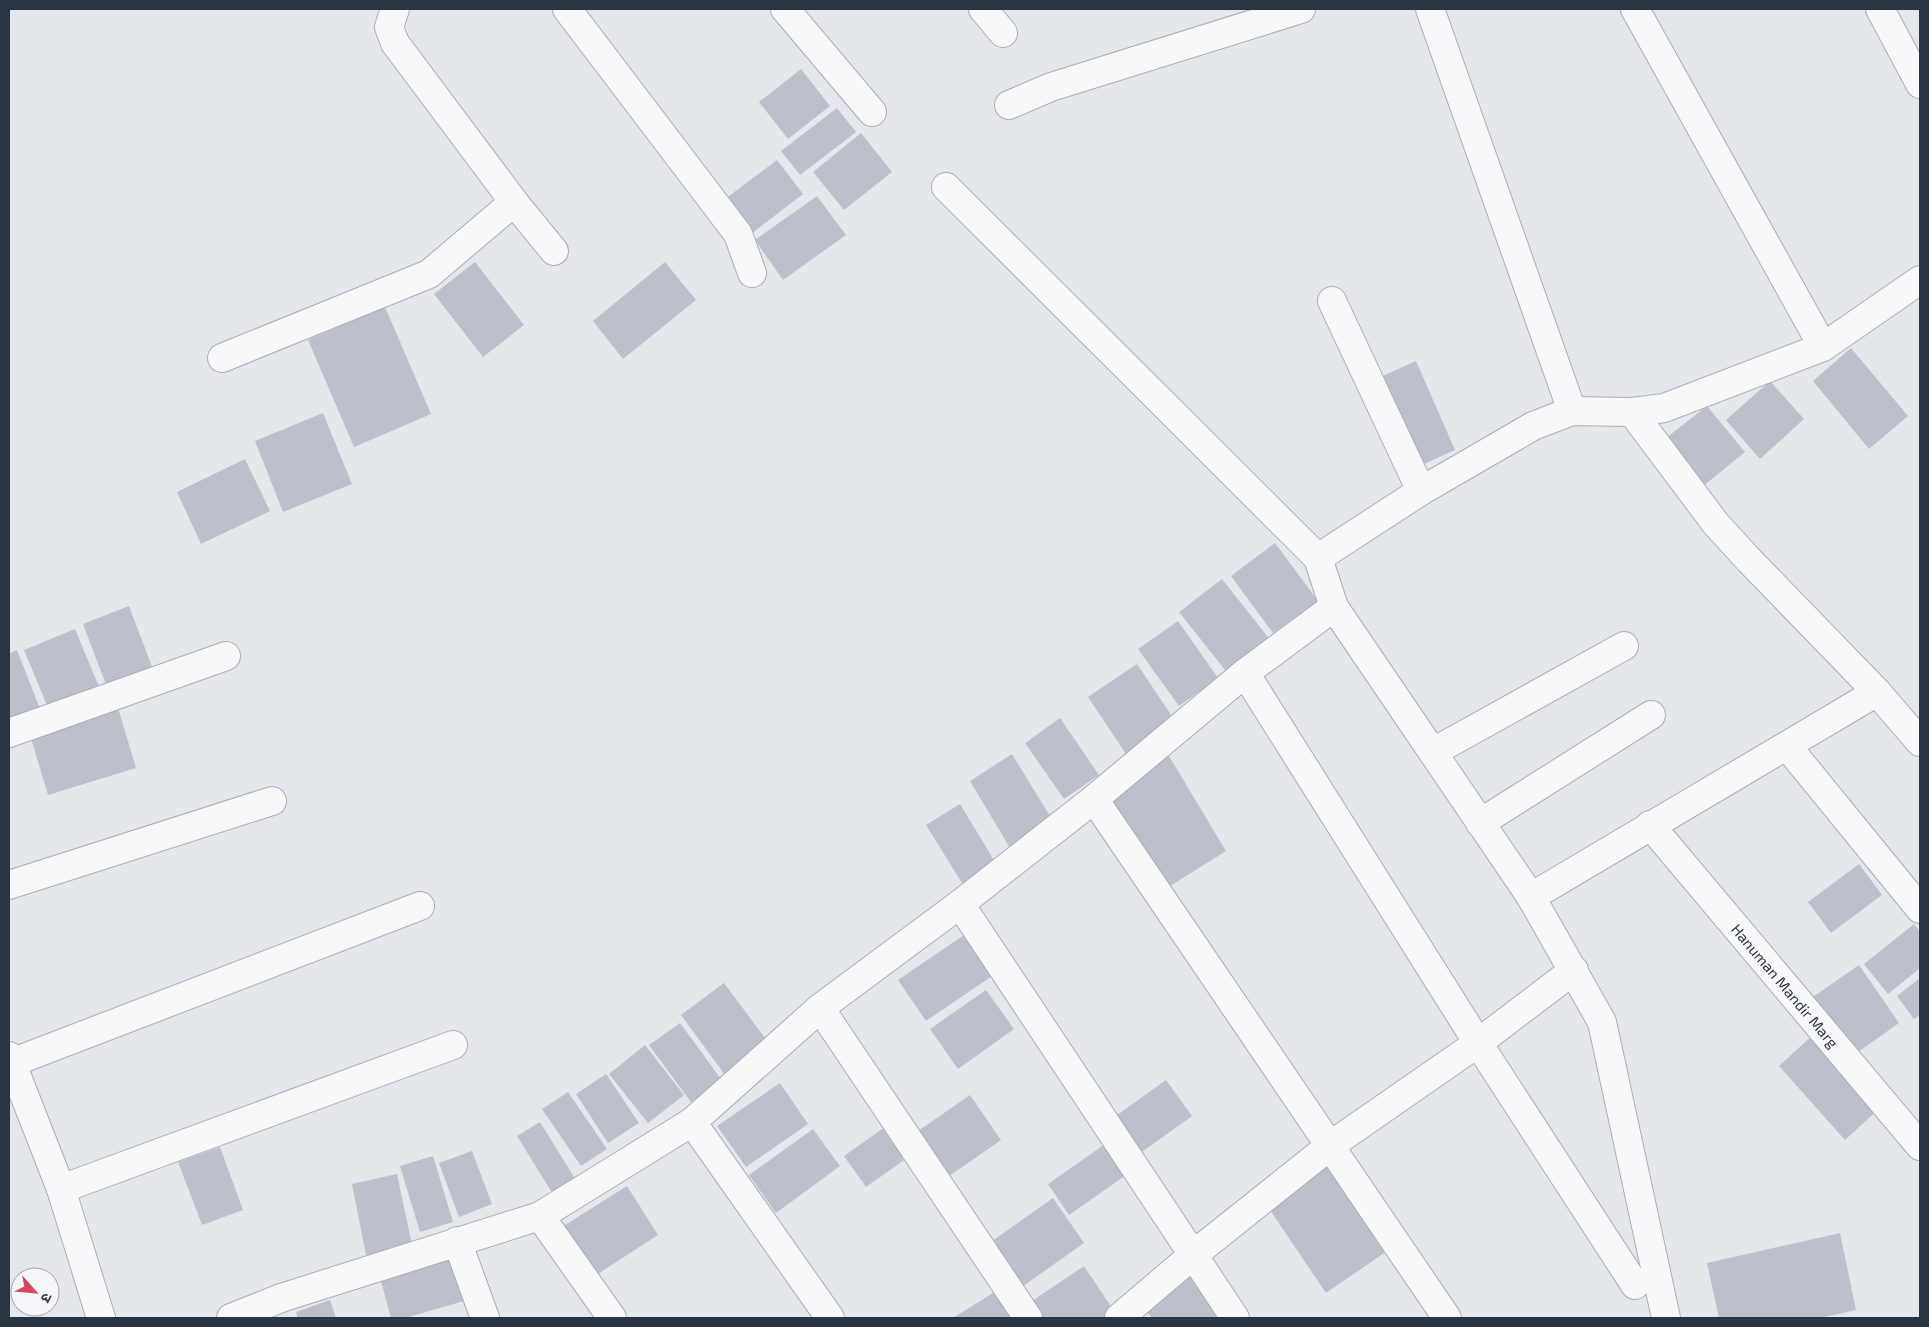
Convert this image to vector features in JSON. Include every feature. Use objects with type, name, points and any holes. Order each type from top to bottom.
[{"type":"street","points":[[395,9],[389,27],[395,43],[514,202],[554,250]]},
{"type":"street","points":[[567,9],[738,234],[752,273]]},
{"type":"street","points":[[785,9],[872,112]]},
{"type":"street","points":[[983,9],[1003,33]]},
{"type":"street","points":[[1009,105],[1051,87],[1300,9]]},
{"type":"street","points":[[1430,9],[1572,411]]},
{"type":"street","points":[[1635,9],[1823,347]]},
{"type":"street","points":[[1880,9],[1920,80]]},
{"type":"street","points":[[946,187],[1318,558],[1334,607],[1530,897],[1574,970],[1602,1022],[1666,1318]]},
{"type":"street","points":[[222,358],[429,274],[514,202]]},
{"type":"street","points":[[1318,558],[1421,491],[1532,426],[1572,411],[1632,412],[1664,408],[1823,347],[1920,280]]},
{"type":"street","points":[[1332,301],[1421,491]]},
{"type":"street","points":[[1632,412],[1716,524],[1876,692],[1920,742]]},
{"type":"street","points":[[231,1318],[284,1308],[457,1241],[540,1216],[692,1122],[820,1008],[960,904],[1094,799],[1245,673],[1334,607]]},
{"type":"street","points":[[1433,752],[1624,646]]},
{"type":"street","points":[[9,733],[226,656]]},
{"type":"street","points":[[1245,673],[1478,1043],[1635,1285]]},
{"type":"street","points":[[1530,897],[1876,692]]},
{"type":"street","points":[[1480,823],[1651,715]]},
{"type":"street","points":[[1787,746],[1920,909]]},
{"type":"street","points":[[1094,799],[1447,1318]]},
{"type":"street","points":[[9,885],[272,801]]},
{"type":"street","name":"Hanuman Mandir Marg","points":[[1650,825],[1920,1146]]},
{"type":"street","points":[[960,904],[1235,1318]]},
{"type":"street","points":[[101,1318],[61,1189],[10,1060],[420,906]]},
{"type":"street","points":[[1119,1318],[1193,1255],[1331,1145],[1478,1043],[1574,970]]},
{"type":"street","points":[[820,1008],[1028,1318]]},
{"type":"street","points":[[61,1189],[453,1045]]},
{"type":"street","points":[[692,1122],[830,1318]]},
{"type":"street","points":[[540,1216],[612,1318]]},
{"type":"street","points":[[457,1241],[485,1318]]},
{"type":"building","points":[[801,69],[830,106],[788,139],[759,102]]},
{"type":"building","points":[[837,108],[856,132],[800,175],[781,151]]},
{"type":"building","points":[[861,133],[892,172],[844,210],[813,172]]},
{"type":"building","points":[[777,160],[803,194],[751,234],[725,199]]},
{"type":"building","points":[[817,196],[846,235],[783,280],[755,240]]},
{"type":"building","points":[[475,262],[524,325],[483,357],[434,294]]},
{"type":"building","points":[[665,262],[696,300],[623,359],[593,321]]},
{"type":"building","points":[[385,307],[431,414],[354,447],[308,340]]},
{"type":"building","points":[[1851,348],[1908,416],[1869,449],[1813,381]]},
{"type":"building","points":[[1416,361],[1455,450],[1417,467],[1378,378]]},
{"type":"building","points":[[1770,381],[1804,419],[1760,459],[1726,420]]},
{"type":"building","points":[[1707,406],[1745,452],[1702,487],[1661,442]]},
{"type":"building","points":[[323,413],[352,484],[283,512],[255,441]]},
{"type":"building","points":[[245,459],[270,511],[201,544],[177,492]]},
{"type":"building","points":[[1275,543],[1318,601],[1273,633],[1231,576]]},
{"type":"building","points":[[1222,579],[1271,641],[1229,675],[1179,612]]},
{"type":"building","points":[[129,606],[154,672],[108,690],[83,624]]},
{"type":"building","points":[[1178,621],[1218,678],[1179,706],[1138,649]]},
{"type":"building","points":[[75,629],[102,694],[51,715],[24,650]]},
{"type":"building","points":[[17,650],[42,714],[9,728],[9,654]]},
{"type":"building","points":[[1137,664],[1175,721],[1126,754],[1088,697]]},
{"type":"building","points":[[118,708],[136,768],[48,795],[30,735]]},
{"type":"building","points":[[1060,718],[1099,775],[1064,799],[1025,743]]},
{"type":"building","points":[[1012,754],[1053,821],[1010,848],[970,781]]},
{"type":"building","points":[[1169,756],[1226,851],[1162,891],[1104,795]]},
{"type":"building","points":[[960,804],[1000,870],[967,891],[926,825]]},
{"type":"building","points":[[1859,864],[1882,895],[1831,933],[1808,902]]},
{"type":"building","points":[[1914,924],[1920,932],[1920,968],[1888,994],[1864,964]]},
{"type":"building","points":[[964,935],[992,976],[926,1021],[898,980]]},
{"type":"building","points":[[1859,965],[1899,1023],[1851,1057],[1810,999]]},
{"type":"building","points":[[1920,978],[1920,1015],[1914,1019],[1897,996]]},
{"type":"building","points":[[724,983],[768,1042],[725,1075],[681,1015]]},
{"type":"building","points":[[986,990],[1014,1029],[958,1069],[930,1029]]},
{"type":"building","points":[[680,1023],[721,1079],[691,1102],[649,1045]]},
{"type":"building","points":[[1815,1033],[1881,1107],[1845,1140],[1779,1066]]},
{"type":"building","points":[[645,1045],[684,1095],[648,1123],[609,1074]]},
{"type":"building","points":[[606,1074],[639,1123],[608,1143],[576,1094]]},
{"type":"building","points":[[1166,1080],[1192,1116],[1139,1154],[1113,1118]]},
{"type":"building","points":[[780,1083],[808,1124],[746,1167],[717,1126]]},
{"type":"building","points":[[568,1092],[607,1149],[581,1166],[542,1109]]},
{"type":"building","points":[[970,1095],[1001,1140],[942,1181],[911,1136]]},
{"type":"building","points":[[540,1122],[582,1190],[559,1204],[517,1136]]},
{"type":"building","points":[[885,1127],[907,1158],[866,1187],[844,1156]]},
{"type":"building","points":[[813,1129],[840,1166],[776,1213],[749,1175]]},
{"type":"building","points":[[1108,1142],[1129,1173],[1069,1215],[1048,1184]]},
{"type":"building","points":[[220,1147],[243,1210],[202,1225],[178,1162]]},
{"type":"building","points":[[472,1151],[492,1204],[459,1217],[439,1163]]},
{"type":"building","points":[[433,1156],[453,1222],[420,1232],[400,1166]]},
{"type":"building","points":[[1330,1160],[1390,1249],[1326,1293],[1266,1204]]},
{"type":"building","points":[[397,1174],[412,1245],[366,1255],[352,1184]]},
{"type":"building","points":[[627,1186],[658,1235],[593,1277],[562,1227]]},
{"type":"building","points":[[1053,1198],[1084,1243],[1019,1289],[988,1244]]},
{"type":"building","points":[[1840,1233],[1856,1310],[1820,1318],[1719,1318],[1707,1263]]},
{"type":"building","points":[[449,1249],[464,1301],[405,1318],[391,1318],[378,1270]]},
{"type":"building","points":[[1084,1266],[1118,1317],[1039,1318],[1029,1303]]},
{"type":"building","points":[[1197,1270],[1219,1318],[1152,1318],[1145,1309]]},
{"type":"building","points":[[996,1291],[1013,1318],[953,1318]]},
{"type":"building","points":[[330,1300],[336,1318],[298,1318],[296,1312]]}]
